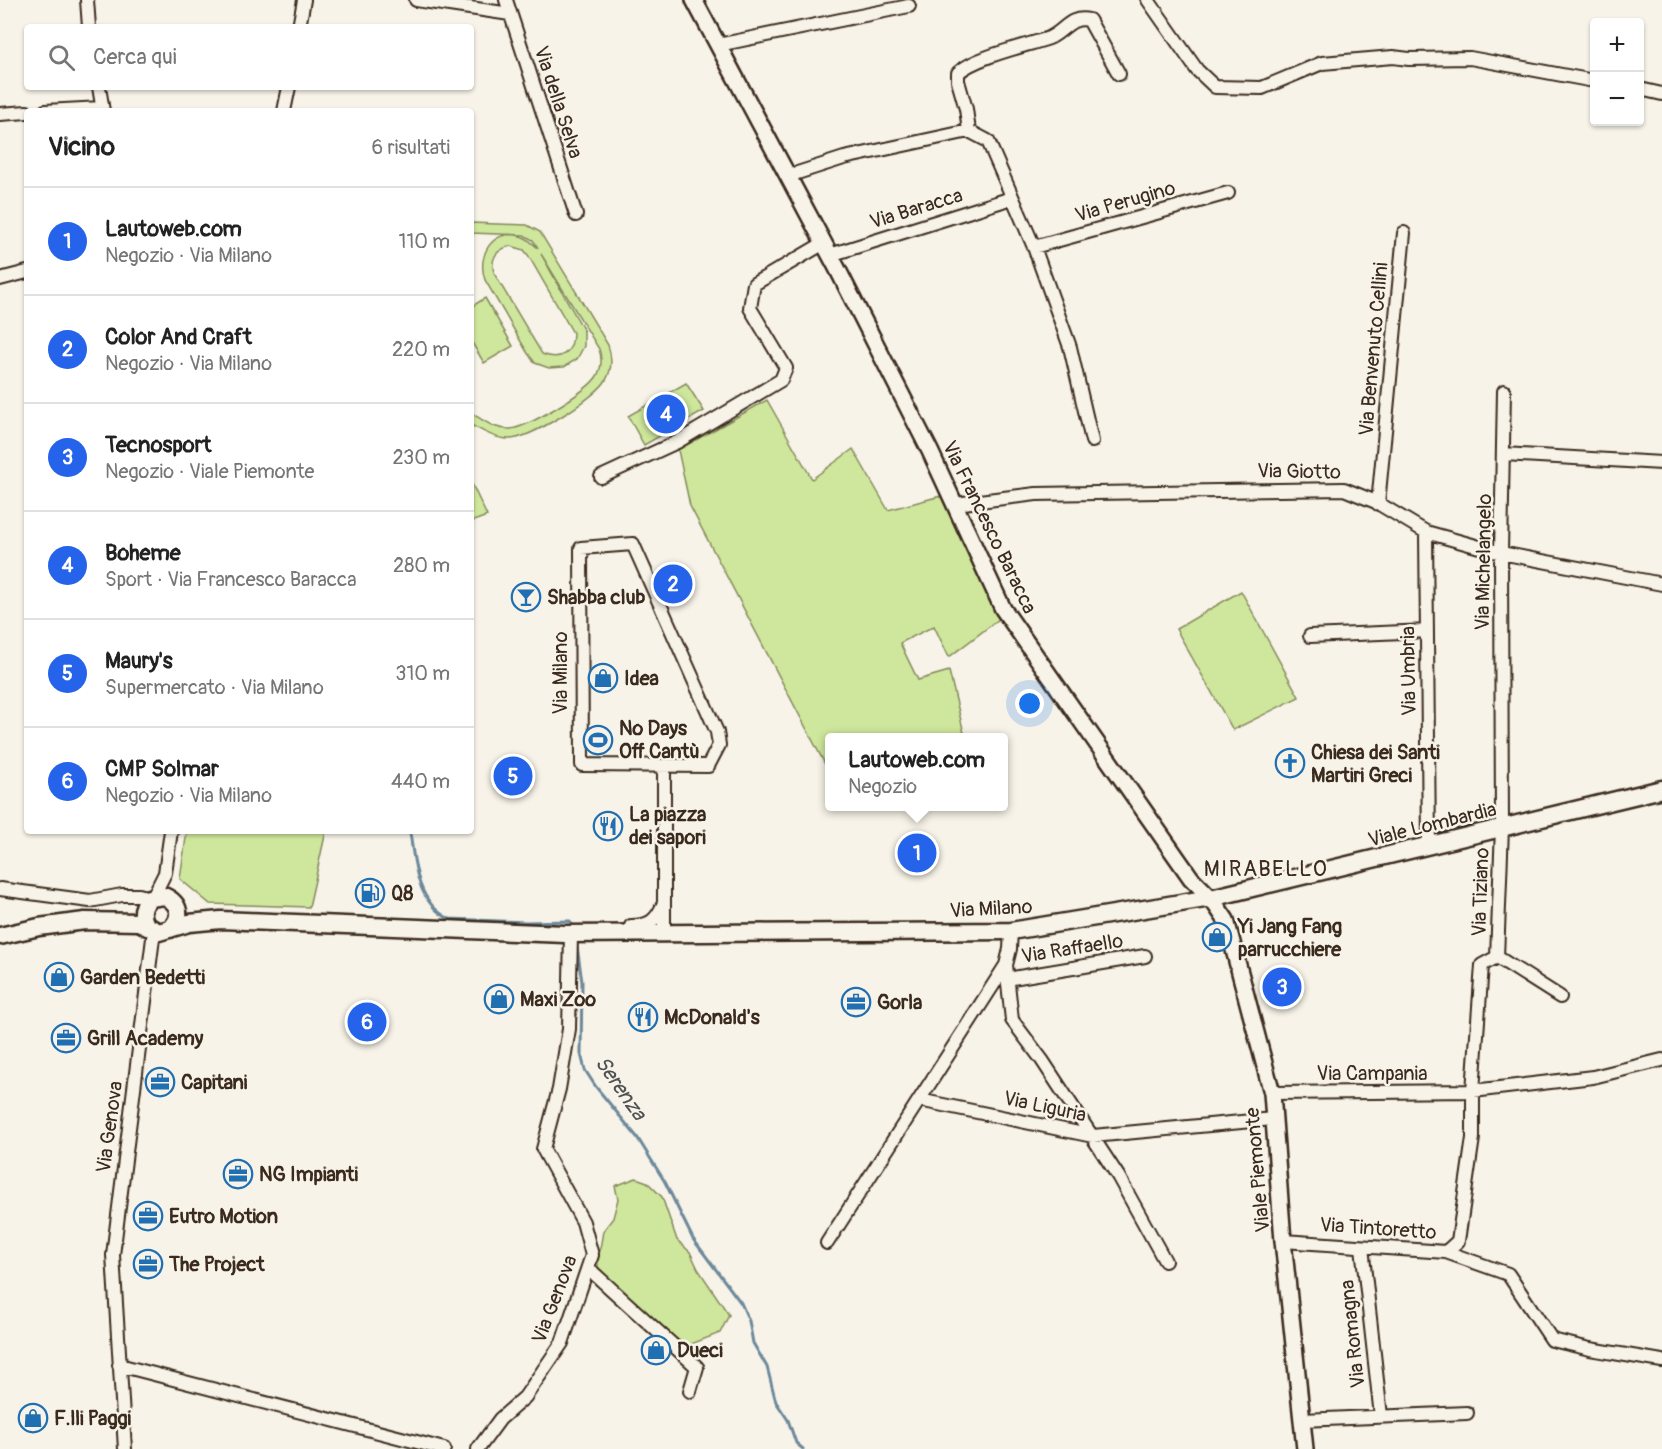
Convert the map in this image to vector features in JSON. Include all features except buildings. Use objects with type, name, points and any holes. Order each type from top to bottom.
[{"type":"main road","name":"Viale Lombardia","points":[[1211,898],[1662,789]]},
{"type":"main road","points":[[164,896],[175,905],[177,921],[156,931],[143,920],[147,901],[164,896]]},
{"type":"main road","name":"Via Milano","points":[[0,936],[63,923],[139,922],[156,931],[200,921],[221,920],[568,934],[1011,932],[1211,898]]},
{"type":"main road","name":"Via Milano","points":[[116,921],[147,901]]},
{"type":"main road","name":"Via Milano","points":[[175,905],[221,920]]},
{"type":"street","points":[[87,0],[89,24]]},
{"type":"street","points":[[300,24],[304,0]]},
{"type":"street","points":[[416,0],[510,14]]},
{"type":"street","name":"Via della Selva","points":[[506,0],[576,215]]},
{"type":"street","name":"Via Francesco Baracca","points":[[694,0],[827,249],[955,504],[1004,609],[1191,878],[1211,898]]},
{"type":"street","points":[[1148,0],[1197,70],[1215,87],[1262,88],[1322,63],[1393,57],[1470,58],[1590,80]]},
{"type":"street","points":[[718,45],[909,6]]},
{"type":"street","points":[[969,131],[958,73],[963,68],[978,62],[1059,34],[1071,22],[1080,18],[1089,20],[1119,74]]},
{"type":"street","points":[[100,90],[103,108]]},
{"type":"street","points":[[285,108],[288,90]]},
{"type":"street","points":[[1644,90],[1662,94]]},
{"type":"street","points":[[0,114],[24,112]]},
{"type":"street","points":[[788,176],[844,158],[969,131],[988,141],[1034,247],[1070,347],[1092,441]]},
{"type":"street","name":"Via Perugino","points":[[1034,247],[1228,193]]},
{"type":"street","name":"Via Baracca","points":[[827,249],[1012,198]]},
{"type":"street","name":"Via Benvenuto Cellini","points":[[1378,504],[1404,233]]},
{"type":"street","points":[[602,477],[677,442],[781,380],[786,368],[750,308],[753,284],[827,249]]},
{"type":"street","points":[[0,279],[24,273]]},
{"type":"street","name":"Via Michelangelo","points":[[1502,828],[1501,553],[1504,391]]},
{"type":"street","points":[[1504,454],[1662,463]]},
{"type":"street","name":"Via Giotto","points":[[955,504],[1036,494],[1344,489],[1378,504],[1426,532],[1501,553],[1662,584]]},
{"type":"street","name":"Via Umbria","points":[[1426,532],[1429,846]]},
{"type":"street","name":"Via Milano","points":[[633,544],[717,732],[719,745],[708,766],[664,767],[582,765],[581,548],[633,544]]},
{"type":"street","points":[[1311,636],[1427,631]]},
{"type":"street","points":[[664,767],[664,935]]},
{"type":"street","name":"Via Tiziano","points":[[1473,1091],[1482,965],[1497,957],[1502,828]]},
{"type":"street","points":[[0,889],[90,901],[122,895],[139,895],[147,901],[165,873],[171,834]]},
{"type":"street","points":[[165,873],[175,905]]},
{"type":"street","name":"Viale Piemonte","points":[[1211,898],[1227,920],[1272,1093],[1305,1449]]},
{"type":"street","name":"Via Milano","points":[[592,934],[609,926],[650,924],[658,916],[665,901]]},
{"type":"street","name":"Via Genova","points":[[125,1449],[113,1255],[156,931]]},
{"type":"street","points":[[1011,932],[1006,965],[1011,1020],[1042,1060],[1093,1136],[1273,1119]]},
{"type":"street","name":"Via Genova","points":[[478,1449],[500,1419],[525,1397],[562,1343],[592,1255],[583,1222],[543,1149],[559,1089],[569,1029],[568,934]]},
{"type":"street","name":"Via Raffaello","points":[[1007,979],[1145,956]]},
{"type":"street","points":[[1497,957],[1560,997]]},
{"type":"street","points":[[827,1243],[1006,965]]},
{"type":"street","name":"Via Campania","points":[[1272,1093],[1473,1091],[1593,1077],[1662,1060]]},
{"type":"street","name":"Via Tintoretto","points":[[1284,1241],[1446,1252],[1458,1241],[1465,1204],[1473,1138],[1473,1091]]},
{"type":"street","name":"Via Liguria","points":[[919,1100],[1093,1136],[1165,1261]]},
{"type":"street","name":"Via Romagna","points":[[1362,1247],[1381,1416]]},
{"type":"street","points":[[1446,1252],[1508,1274],[1552,1340],[1662,1361]]},
{"type":"street","points":[[588,1268],[697,1367],[690,1391]]},
{"type":"street","points":[[119,1365],[444,1449]]},
{"type":"street","points":[[1302,1420],[1467,1413]]},
{"type":"green space","points":[[474,223],[527,225],[540,232],[608,345],[611,362],[606,380],[590,397],[562,416],[532,432],[504,439],[474,426],[474,415],[499,428],[518,427],[543,416],[591,383],[597,376],[601,362],[599,349],[541,254],[584,331],[584,346],[577,359],[564,367],[549,368],[535,363],[527,352],[485,280],[483,270],[485,252],[496,239],[504,235],[523,237],[538,248],[533,240],[524,235],[474,233]],"holes":[[[511,246],[524,250],[573,333],[571,346],[560,356],[542,354],[493,270],[495,256],[506,247]]]},
{"type":"green space","points":[[485,298],[513,346],[484,363],[474,346],[474,305]]},
{"type":"green space","points":[[686,383],[704,411],[644,445],[628,416]]},
{"type":"green space","points":[[767,400],[812,479],[853,449],[888,510],[941,496],[999,619],[949,657],[934,626],[900,643],[918,680],[949,671],[964,733],[825,733],[825,764],[690,506],[678,450]]},
{"type":"green space","points":[[474,488],[487,516],[474,521]]},
{"type":"green space","points":[[1241,591],[1299,697],[1233,730],[1176,629]]},
{"type":"green space","points":[[187,834],[325,834],[309,907],[210,904],[180,879]]},
{"type":"green space","points":[[636,1178],[647,1182],[662,1197],[677,1240],[690,1252],[698,1269],[729,1315],[720,1333],[681,1348],[598,1269],[603,1231],[613,1218],[618,1199],[615,1186]]},
{"type":"waterway","name":"Serenza","points":[[410,834],[416,869],[424,893],[430,903],[450,919],[570,921],[573,927]]},
{"type":"waterway","name":"Serenza","points":[[576,939],[582,982],[581,1054],[585,1070],[637,1137],[665,1182],[693,1239],[741,1303],[749,1321],[753,1343],[767,1367],[776,1402],[788,1420],[796,1443],[803,1449]]},
{"type":"place","name":"Boheme","points":[[666,414]]},
{"type":"place","name":"Color And Craft","points":[[673,584]]},
{"type":"place","name":"Shabba club","points":[[526,597]]},
{"type":"place","name":"Idea","points":[[603,678]]},
{"type":"place","name":"No Days Off Cantù","points":[[598,740]]},
{"type":"place","name":"Chiesa dei Santi Martiri Greci","points":[[1290,763]]},
{"type":"place","name":"Maury's","points":[[513,776]]},
{"type":"place","name":"La piazza dei sapori","points":[[608,826]]},
{"type":"place","name":"Lautoweb.com","points":[[917,853]]},
{"type":"place","name":"Q8","points":[[370,893]]},
{"type":"place","name":"Yi Jang Fang parrucchiere","points":[[1217,937]]},
{"type":"place","name":"Garden Bedetti","points":[[59,977]]},
{"type":"place","name":"Tecnosport","points":[[1282,987]]},
{"type":"place","name":"Maxi Zoo","points":[[499,999]]},
{"type":"place","name":"Gorla","points":[[856,1002]]},
{"type":"place","name":"McDonald's","points":[[643,1017]]},
{"type":"place","name":"CMP Solmar","points":[[367,1022]]},
{"type":"place","name":"Grill Academy","points":[[66,1038]]},
{"type":"place","name":"Capitani","points":[[160,1082]]},
{"type":"place","name":"NG Impianti","points":[[238,1174]]},
{"type":"place","name":"Eutro Motion","points":[[148,1216]]},
{"type":"place","name":"The Project","points":[[148,1264]]},
{"type":"place","name":"Dueci","points":[[656,1350]]},
{"type":"place","name":"F.lli Paggi","points":[[33,1418]]},
{"type":"district","name":"MIRABELLO","points":[[1266,868]]}]
